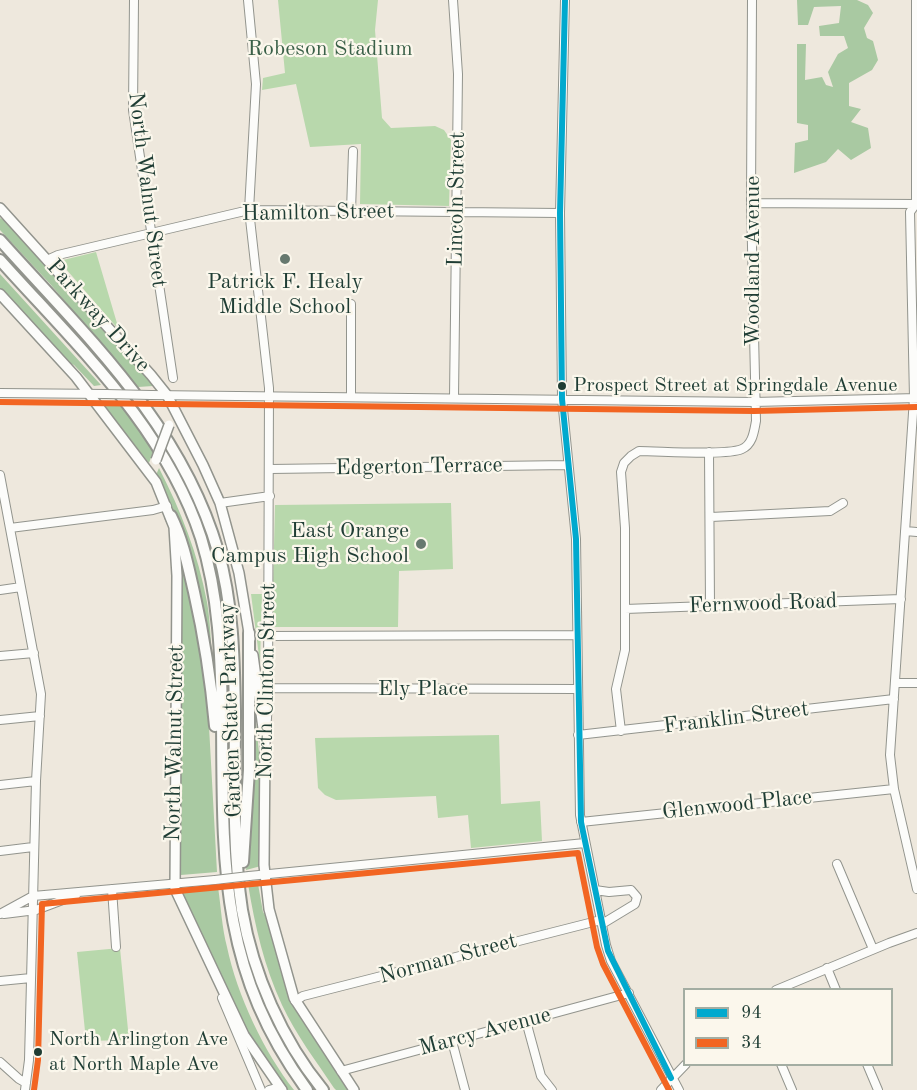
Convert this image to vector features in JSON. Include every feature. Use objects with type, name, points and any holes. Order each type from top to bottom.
[{"type":"highway","name":"Garden State Parkway","points":[[0,240],[146,406],[180,458],[206,514],[224,574],[232,635],[236,840],[241,902],[252,951],[269,998],[292,1044],[323,1090]]},
{"type":"highway","name":"Garden State Parkway","points":[[0,260],[104,376],[135,415],[164,457],[190,511],[209,567],[218,617],[227,889],[241,958],[254,996],[285,1058],[307,1090]]},
{"type":"highway","points":[[169,511],[186,557],[209,672],[223,798]]},
{"type":"highway","points":[[241,902],[249,770],[249,633]]},
{"type":"main road","name":"Parkway Drive","points":[[0,208],[152,375],[167,395],[203,465],[220,503],[239,573],[266,743]]},
{"type":"main road","points":[[0,294],[90,394]]},
{"type":"main road","name":"North Walnut Street","points":[[90,394],[153,477],[169,511],[175,532],[177,576],[174,883],[176,893],[244,1035],[282,1090]]},
{"type":"main road","points":[[153,477],[152,470],[169,425],[177,422],[186,432]]},
{"type":"main road","name":"North Clinton Street","points":[[266,743],[264,875],[269,909],[288,984],[295,1001],[354,1090]]},
{"type":"street","name":"North Walnut Street","points":[[134,0],[133,110],[173,378]]},
{"type":"street","name":"North Clinton Street","points":[[248,0],[256,84],[249,210],[269,395],[270,496],[266,743]]},
{"type":"street","name":"Lincoln Street","points":[[453,0],[458,74],[454,397]]},
{"type":"street","points":[[565,0],[560,213],[562,399],[576,539],[580,822],[611,961],[679,1090]]},
{"type":"street","name":"Woodland Avenue","points":[[621,731],[616,689],[625,650],[625,528],[621,483],[624,463],[639,451],[709,452],[742,449],[754,434],[752,0]]},
{"type":"street","points":[[916,0],[916,204],[910,212],[916,398],[890,755],[894,789],[917,889]]},
{"type":"street","points":[[351,210],[353,151]]},
{"type":"street","points":[[752,203],[916,204]]},
{"type":"street","name":"Hamilton Street","points":[[47,260],[55,256],[249,210],[560,213]]},
{"type":"street","points":[[351,304],[351,396]]},
{"type":"street","points":[[0,393],[754,402],[916,398]]},
{"type":"street","points":[[709,452],[710,606]]},
{"type":"street","name":"Edgerton Terrace","points":[[270,469],[568,465]]},
{"type":"street","points":[[0,475],[4,514],[10,528],[41,694],[33,847],[29,1060],[26,1086]]},
{"type":"street","points":[[220,503],[270,496]]},
{"type":"street","points":[[711,517],[830,512],[843,503]]},
{"type":"street","points":[[10,528],[153,510],[169,511]]},
{"type":"street","points":[[905,531],[917,532]]},
{"type":"street","points":[[0,590],[21,587]]},
{"type":"street","name":"Fernwood Road","points":[[625,609],[901,600]]},
{"type":"street","points":[[268,636],[577,635]]},
{"type":"street","points":[[0,656],[34,653]]},
{"type":"street","points":[[895,682],[917,683]]},
{"type":"street","name":"Ely Place","points":[[268,688],[577,689]]},
{"type":"street","name":"Franklin Street","points":[[578,735],[894,699]]},
{"type":"street","points":[[0,720],[40,716]]},
{"type":"street","points":[[0,785],[36,781]]},
{"type":"street","name":"Glenwood Place","points":[[580,822],[894,789]]},
{"type":"street","points":[[0,915],[33,896],[585,843]]},
{"type":"street","points":[[0,851],[33,847]]},
{"type":"street","points":[[837,864],[873,949]]},
{"type":"street","points":[[112,889],[116,947]]},
{"type":"street","name":"Norman Street","points":[[295,1001],[315,993],[602,922],[635,904],[637,897],[634,892],[626,889],[609,892],[595,890]]},
{"type":"street","points":[[0,915],[32,911],[95,890]]},
{"type":"street","points":[[53,894],[56,903]]},
{"type":"street","points":[[781,988],[917,933]]},
{"type":"street","points":[[207,958],[261,1090]]},
{"type":"street","points":[[827,968],[835,988]]},
{"type":"street","points":[[0,981],[31,978]]},
{"type":"street","name":"Marcy Avenue","points":[[341,1071],[629,993]]},
{"type":"street","points":[[526,1021],[541,1076],[552,1090]]},
{"type":"street","points":[[452,1041],[465,1090]]},
{"type":"street","points":[[0,1062],[26,1086]]},
{"type":"street","points":[[661,1090],[671,1077],[685,1066]]},
{"type":"street","points":[[781,1066],[792,1090]]},
{"type":"street","points":[[867,1066],[878,1090]]},
{"type":"street","points":[[269,1090],[276,1088],[282,1090]]},
{"type":"green space","name":"Robeson Stadium","points":[[278,0],[378,0],[375,30],[382,118],[391,128],[435,126],[444,130],[451,140],[449,206],[360,204],[361,144],[310,147],[296,84],[262,90],[263,78],[285,73]]},
{"type":"green space","points":[[797,0],[857,0],[868,5],[873,13],[864,28],[867,38],[873,41],[878,60],[872,70],[849,83],[849,106],[861,109],[851,122],[868,128],[871,148],[851,160],[838,149],[826,162],[794,173],[795,143],[808,140],[808,125],[797,123],[797,44],[806,44],[805,80],[822,77],[826,85],[833,87],[828,72],[838,54],[848,48],[844,36],[820,36],[819,26],[839,23],[841,6],[814,7],[808,25],[798,25]]},
{"type":"green space","points":[[0,218],[7,222],[153,386],[138,387],[51,285],[0,230]]},
{"type":"green space","points":[[96,252],[119,330],[59,261]]},
{"type":"green space","points":[[0,274],[101,385],[94,386],[74,365],[67,362],[0,290]]},
{"type":"green space","points":[[104,402],[118,402],[140,430],[153,452],[149,463],[105,407]]},
{"type":"green space","points":[[159,468],[175,500],[199,567],[208,611],[213,675],[185,544],[174,511],[156,475]]},
{"type":"green space","points":[[451,503],[453,569],[399,571],[398,627],[272,627],[275,505]]},
{"type":"green space","points":[[186,569],[207,690],[217,872],[181,875],[179,709],[181,570]]},
{"type":"green space","points":[[251,594],[262,594],[260,664]]},
{"type":"green space","points":[[252,682],[261,773],[261,866],[246,870],[254,783]]},
{"type":"green space","points":[[499,735],[501,804],[540,801],[542,841],[471,848],[468,815],[438,818],[436,796],[336,800],[325,795],[318,788],[315,738]]},
{"type":"green space","points":[[248,884],[258,884],[263,912],[267,918],[281,972],[295,1007],[349,1090],[334,1088],[282,1005],[261,946]]},
{"type":"green space","points":[[218,887],[225,940],[237,984],[262,1041],[294,1090],[288,1090],[257,1050],[236,1013],[181,891]]},
{"type":"green space","points":[[120,948],[129,1040],[86,1041],[77,952]]},
{"type":"transit line","name":"94","points":[[565,0],[560,213],[562,399],[576,539],[581,822],[608,951],[671,1078]]},
{"type":"transit line","name":"34","points":[[0,402],[754,411],[917,407]]},
{"type":"transit line","name":"34","points":[[34,1090],[38,1060],[42,904],[578,853],[597,947],[603,964],[669,1090]]},
{"type":"place","name":"Patrick F. Healy Middle School","points":[[285,259]]},
{"type":"place","name":"Prospect Street at Springdale Avenue","points":[[562,386]]},
{"type":"place","name":"East Orange Campus High School","points":[[421,544]]},
{"type":"place","name":"North Arlington Ave at North Maple Ave","points":[[38,1052]]}]
